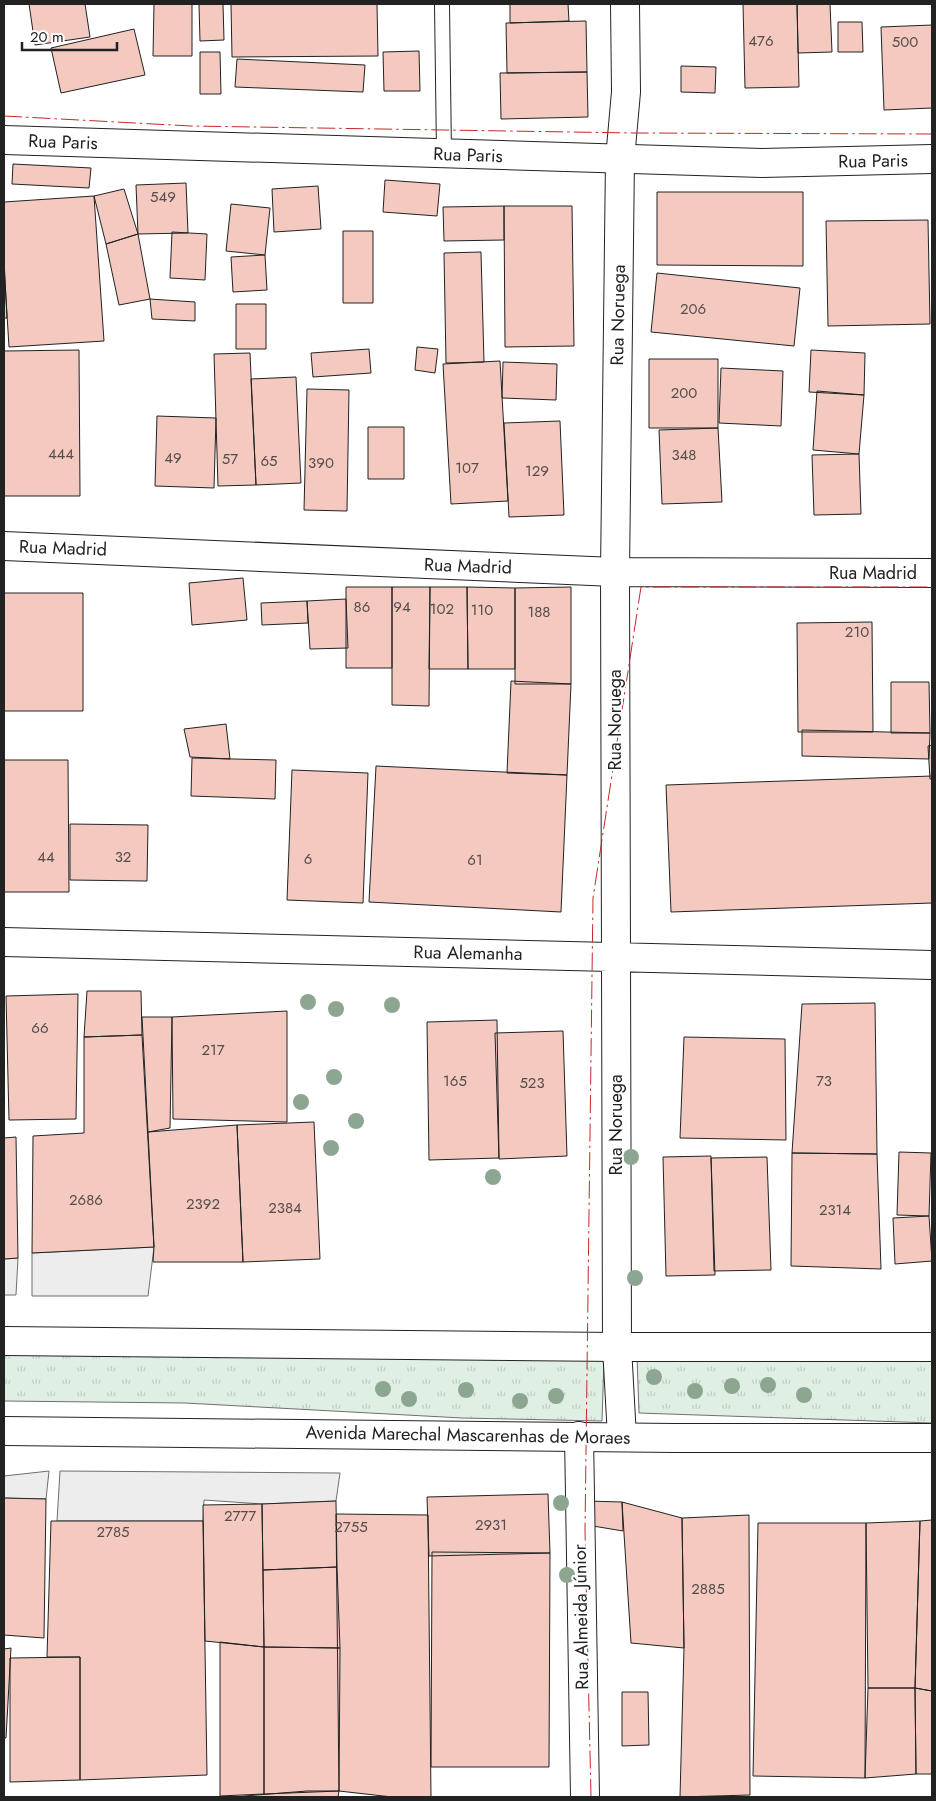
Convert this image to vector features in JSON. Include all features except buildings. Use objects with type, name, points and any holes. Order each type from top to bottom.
[{"type":"main road","name":"Rua Noruega","points":[[622,1437],[617,1347],[614,957],[615,572],[620,159],[626,92],[625,4]]},
{"type":"main road","name":"Rua Paris","points":[[4,140],[762,163],[932,160]]},
{"type":"main road","name":"Rua Madrid","points":[[4,546],[615,572],[932,573]]},
{"type":"main road","name":"Rua Alemanha","points":[[4,942],[932,965]]},
{"type":"main road","points":[[4,1341],[617,1347],[932,1347]]},
{"type":"main road","name":"Avenida Marechal Mascarenhas de Moraes","points":[[4,1431],[932,1438]]},
{"type":"main road","name":"Rua Almeida Júnior","points":[[579,1436],[585,1797]]},
{"type":"lane","points":[[442,4],[444,154]]},
{"type":"green space","points":[[195,1353],[604,1359],[602,1421],[462,1418],[185,1403],[4,1401],[4,1355]]},
{"type":"green space","points":[[637,1356],[932,1359],[932,1423],[639,1413]]},
{"type":"shaded area","points":[[154,1247],[148,1296],[32,1296],[32,1253]]},
{"type":"shaded area","points":[[18,1258],[16,1295],[4,1295],[4,1259]]},
{"type":"shaded area","points":[[49,1471],[46,1499],[4,1498],[4,1476]]},
{"type":"shaded area","points":[[60,1471],[340,1473],[336,1501],[262,1504],[204,1500],[203,1521],[57,1521]]},
{"type":"power","points":[[4,116],[191,126],[634,133],[932,134]]},
{"type":"power","points":[[591,1797],[585,1530],[593,898],[641,587],[932,587]]}]
